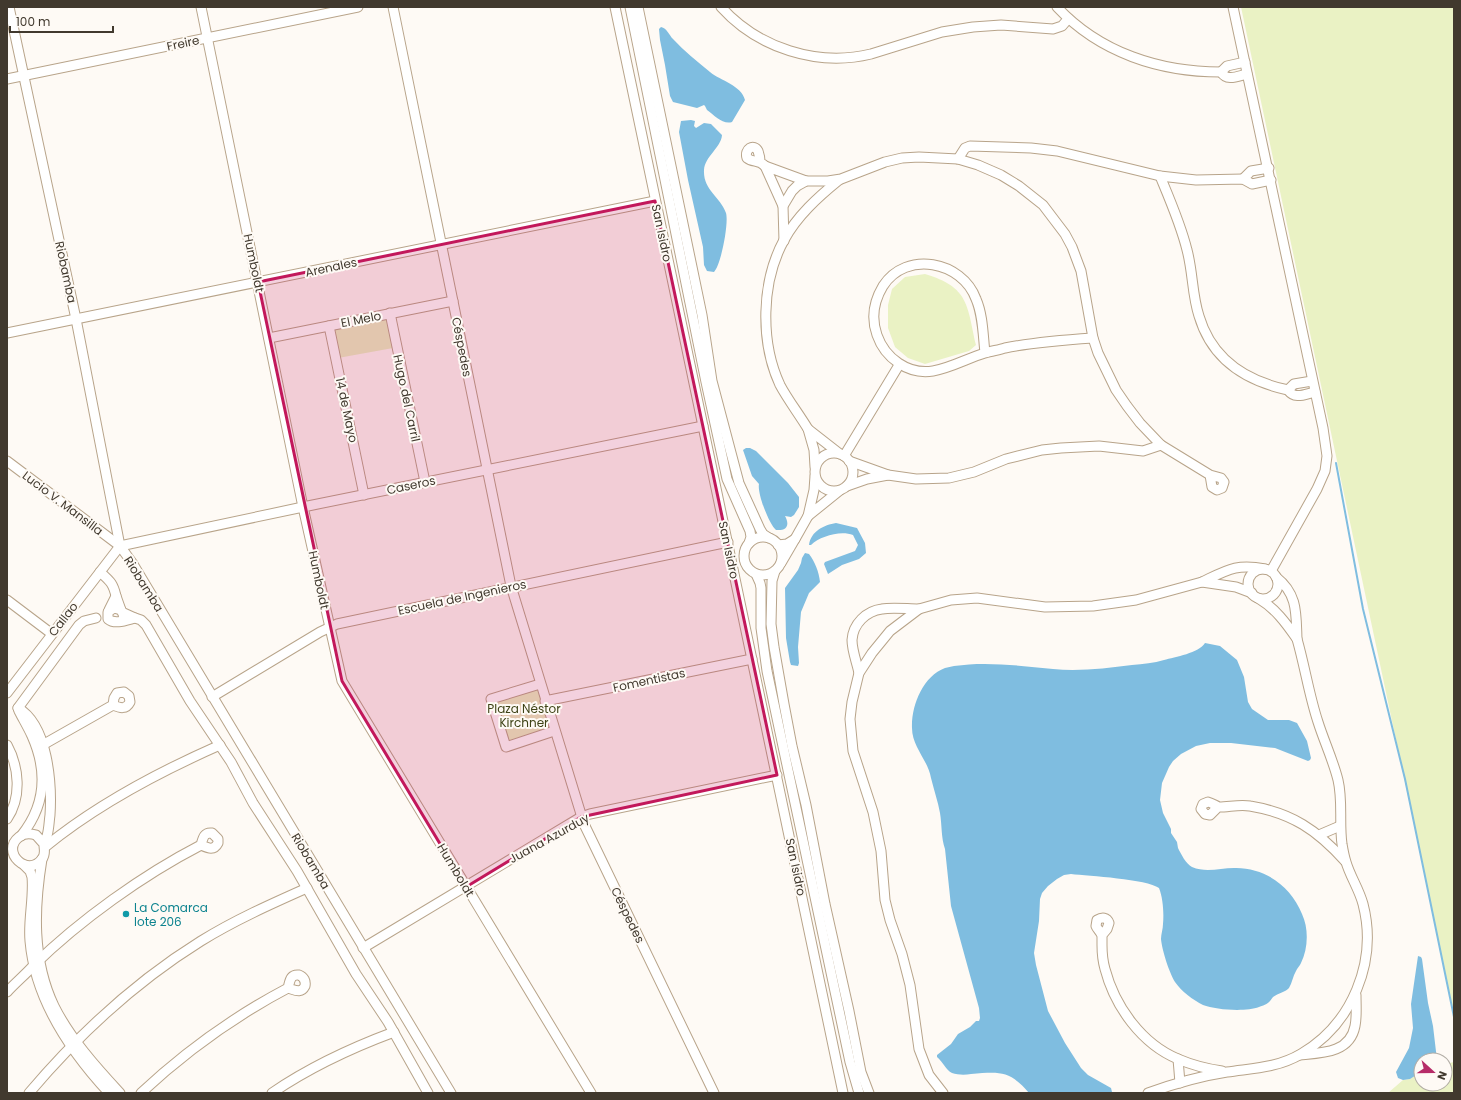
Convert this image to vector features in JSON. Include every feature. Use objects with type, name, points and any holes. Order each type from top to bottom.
[{"type":"street","name":"Riobamba","points":[[9,7],[76,319],[120,546],[133,564],[363,948],[452,1093]]},
{"type":"street","name":"Humboldt","points":[[201,7],[303,507],[339,674],[346,690],[591,1093]]},
{"type":"street","name":"Freire","points":[[7,79],[358,7]]},
{"type":"street","name":"Céspedes","points":[[393,7],[511,586],[554,731],[582,817],[714,1093]]},
{"type":"street","name":"San Isidro","points":[[615,7],[843,1093]]},
{"type":"street","points":[[630,7],[706,367],[727,479],[750,531],[751,537],[744,552],[744,562],[750,571],[756,574],[766,575],[777,568],[808,516],[814,490],[814,450],[808,428],[780,384],[770,355],[766,311],[768,287],[776,258],[784,240],[809,207],[840,180],[868,168],[902,158],[918,156],[958,159],[978,165],[1007,179],[1032,196],[1054,219],[1072,247],[1085,287],[1093,338],[1106,371],[1116,390],[1140,423],[1161,445],[1210,475]]},
{"type":"street","points":[[638,7],[702,316],[706,367],[739,483],[760,528],[764,534],[778,545],[782,555],[772,580],[771,624],[792,764]]},
{"type":"street","points":[[721,7],[735,21],[754,35],[774,44],[800,54],[836,58],[861,57],[935,34],[965,28],[1001,25],[1053,29],[1062,26],[1068,19]]},
{"type":"street","points":[[1057,7],[1068,19],[1098,40],[1112,48],[1148,63],[1179,70],[1221,72],[1226,77],[1230,78],[1247,74]]},
{"type":"street","points":[[1233,7],[1269,168],[1312,381],[1323,428],[1327,456],[1325,471],[1317,489],[1271,572]]},
{"type":"street","points":[[1221,72],[1224,68],[1245,62]]},
{"type":"street","points":[[1233,65],[1238,70],[1236,76]]},
{"type":"street","points":[[958,159],[965,148],[970,146],[1031,148],[1078,155],[1160,176],[1196,180],[1243,179],[1252,184],[1271,180]]},
{"type":"street","points":[[784,240],[783,206],[763,164],[806,181],[840,180]]},
{"type":"street","points":[[1243,179],[1251,171],[1269,168]]},
{"type":"street","points":[[1256,171],[1260,176],[1259,182]]},
{"type":"street","points":[[1160,176],[1182,231],[1191,268],[1196,304],[1202,326],[1219,354],[1243,374],[1264,384],[1288,390],[1293,396],[1297,397],[1315,392]]},
{"type":"street","points":[[783,206],[792,191],[806,181]]},
{"type":"street","name":"Arenales","points":[[7,333],[655,201]]},
{"type":"street","points":[[986,352],[976,299],[965,281],[958,274],[944,267],[931,264],[921,264],[905,268],[891,278],[881,290],[874,307],[874,323],[878,338],[886,353],[899,365],[914,370],[933,371],[986,352],[1038,342],[1093,338]]},
{"type":"street","name":"El Melo","points":[[269,338],[453,301]]},
{"type":"street","name":"Hugo del Carril","points":[[390,314],[425,482]]},
{"type":"street","name":"14 de Mayo","points":[[329,326],[364,495]]},
{"type":"street","points":[[844,457],[899,365]]},
{"type":"street","points":[[1288,390],[1291,386],[1312,381]]},
{"type":"street","points":[[1300,384],[1304,389],[1303,395]]},
{"type":"street","name":"Caseros","points":[[120,546],[303,507],[703,426]]},
{"type":"street","points":[[808,428],[844,457],[852,467],[853,474],[851,481],[844,488],[808,516]]},
{"type":"street","points":[[888,475],[862,481],[831,491],[824,489],[817,481],[815,471],[818,461],[824,456],[830,454],[844,457],[888,475],[916,479],[949,478],[974,472],[1006,460],[1042,450],[1099,446],[1142,450],[1161,445]]},
{"type":"street","name":"Lucio V. Mansilla","points":[[7,461],[120,546]]},
{"type":"street","points":[[749,543],[758,538],[769,538]]},
{"type":"street","points":[[778,545],[787,544],[795,539]]},
{"type":"street","name":"Escuela de Ingenieros","points":[[212,697],[329,627],[337,624],[511,586],[728,542]]},
{"type":"street","name":"Callao","points":[[7,693],[120,546]]},
{"type":"street","points":[[859,674],[852,641],[856,626],[862,618],[875,610],[883,608],[919,609],[964,598],[1045,607],[1093,606],[1136,600],[1158,595],[1202,582],[1239,566],[1248,566],[1271,572],[1284,582],[1290,591],[1294,603],[1297,639],[1316,717],[1338,781],[1340,797],[1340,826],[1346,862],[1359,891],[1366,917],[1367,928],[1364,969],[1356,993],[1348,1009],[1328,1033],[1317,1043],[1299,1055],[1263,1068],[1228,1072],[1180,1083],[1148,1093]]},
{"type":"street","points":[[1257,570],[1271,572],[1278,585],[1277,590],[1266,598],[1255,596],[1248,586],[1251,576],[1257,570]]},
{"type":"street","points":[[100,572],[111,582],[114,587],[122,615]]},
{"type":"street","points":[[756,574],[761,588],[761,628],[767,671],[792,764],[806,804],[824,920],[849,1011],[859,1093]]},
{"type":"street","points":[[1202,582],[1236,587],[1266,602],[1280,616],[1297,639]]},
{"type":"street","points":[[109,614],[116,596]]},
{"type":"street","points":[[7,600],[52,634]]},
{"type":"street","points":[[109,614],[114,608],[122,615]]},
{"type":"street","points":[[919,609],[890,631],[881,641],[859,674],[852,702],[850,719],[853,751],[873,812],[881,851],[885,900],[910,985],[919,1049],[929,1075],[943,1093]]},
{"type":"street","points":[[110,1093],[91,1073],[47,1005],[39,987],[36,963],[36,928],[42,859],[44,856],[44,846],[49,827],[51,790],[49,772],[30,718],[25,712],[18,708],[79,625],[84,621],[109,614],[135,618],[146,625],[190,701],[220,745],[253,803],[307,888],[349,963],[394,1032],[428,1093]]},
{"type":"street","name":"Fomentistas","points":[[546,701],[752,659]]},
{"type":"street","points":[[540,684],[492,699],[506,747],[554,731]]},
{"type":"street","points":[[40,746],[113,705]]},
{"type":"street","points":[[7,745],[12,754],[16,768],[17,784],[14,805],[7,819]]},
{"type":"street","points":[[44,846],[96,811],[145,782],[220,745]]},
{"type":"street","points":[[36,963],[30,940],[32,877],[30,871],[24,866],[16,860],[10,859],[15,842],[21,836],[36,812],[41,797],[42,771],[40,746]]},
{"type":"street","name":"Juana Azurduy","points":[[363,948],[582,817],[777,775]]},
{"type":"street","points":[[1218,807],[1233,805],[1248,806],[1277,812],[1307,826],[1319,835],[1346,862]]},
{"type":"street","points":[[1319,835],[1340,826]]},
{"type":"street","points":[[21,836],[32,834],[39,838],[44,846]]},
{"type":"street","points":[[7,992],[66,936],[115,899],[201,845]]},
{"type":"street","points":[[24,866],[34,865],[42,859]]},
{"type":"street","points":[[29,1093],[57,1060],[93,1024],[120,1000],[179,956],[202,940],[246,916],[307,888]]},
{"type":"street","points":[[1102,935],[1105,969],[1110,985],[1124,1012],[1144,1035],[1165,1052],[1178,1059],[1209,1069],[1228,1072]]},
{"type":"street","points":[[141,1093],[177,1061],[234,1018],[288,988]]},
{"type":"street","points":[[1299,1055],[1331,1052],[1342,1047],[1348,1042],[1355,1025],[1356,993]]},
{"type":"street","points":[[272,1093],[327,1060],[357,1046],[394,1032]]},
{"type":"street","points":[[73,1044],[120,1093]]},
{"type":"street","points":[[1178,1059],[1180,1083]]},
{"type":"street","points":[[857,1073],[869,1093]]},
{"type":"highlighted area","points":[[655,201],[777,775],[581,817],[466,887],[342,681],[258,282]]},
{"type":"green space","points":[[1241,7],[1454,7],[1454,1014]]},
{"type":"green space","points":[[925,274],[950,285],[964,299],[968,308],[976,345],[969,351],[925,364],[908,358],[895,347],[888,328],[888,305],[892,289],[905,277]]},
{"type":"green space","points":[[385,319],[388,321],[393,348],[338,358],[334,331],[338,327]]},
{"type":"green space","name":"Plaza Néstor Kirchner","points":[[538,688],[551,729],[509,742],[497,700]]},
{"type":"green space","points":[[1453,1062],[1454,1093],[1388,1093],[1403,1080],[1413,1077],[1413,1092],[1453,1092]]},
{"type":"water","points":[[661,27],[668,32],[682,48],[710,72],[735,87],[743,95],[745,100],[732,122],[729,123],[719,119],[707,110],[704,105],[697,108],[673,102],[670,96],[660,40],[659,29]]},
{"type":"water","points":[[681,121],[695,121],[694,126],[696,128],[704,123],[711,124],[722,135],[719,144],[707,160],[704,170],[706,183],[723,207],[727,218],[722,253],[717,268],[714,272],[707,271],[704,265],[703,247],[679,132]]},
{"type":"water","points":[[746,448],[756,451],[788,483],[799,497],[799,507],[791,517],[785,516],[787,525],[783,530],[776,530],[767,515],[760,494],[759,484],[752,476],[743,450]]},
{"type":"water","points":[[836,523],[857,528],[865,543],[866,553],[859,559],[842,565],[828,574],[824,564],[825,562],[855,551],[858,545],[853,535],[843,533],[825,537],[809,545],[815,532],[827,525]]},
{"type":"water","points":[[805,553],[809,554],[813,560],[818,571],[820,582],[809,593],[801,612],[798,666],[791,665],[786,638],[785,588],[798,570]]},
{"type":"water","points":[[1205,643],[1220,646],[1237,660],[1244,677],[1248,702],[1252,709],[1268,720],[1289,720],[1297,723],[1307,741],[1311,758],[1308,761],[1275,748],[1231,743],[1210,743],[1196,746],[1181,754],[1169,767],[1162,783],[1160,800],[1163,813],[1171,829],[1171,833],[1177,842],[1178,848],[1190,866],[1202,870],[1234,868],[1256,871],[1275,880],[1291,895],[1302,914],[1306,926],[1307,939],[1301,964],[1295,973],[1289,988],[1286,991],[1277,994],[1266,1004],[1253,1009],[1231,1010],[1203,1005],[1180,989],[1168,967],[1161,939],[1163,910],[1159,888],[1143,882],[1131,880],[1071,874],[1064,875],[1048,886],[1042,893],[1040,899],[1039,921],[1034,953],[1036,965],[1048,1011],[1065,1043],[1081,1068],[1088,1075],[1111,1088],[1112,1092],[1029,1093],[1016,1080],[1003,1074],[989,1073],[962,1075],[952,1073],[937,1057],[937,1055],[951,1044],[958,1034],[970,1027],[976,1021],[979,1021],[980,1018],[979,1008],[951,906],[945,849],[938,805],[927,765],[917,747],[913,735],[912,719],[916,701],[920,693],[930,678],[937,672],[954,666],[991,664],[1063,670],[1083,670],[1160,661],[1192,652]]},
{"type":"water","points":[[1418,956],[1422,959],[1436,1052],[1413,1052],[1413,1077],[1403,1080],[1398,1078],[1396,1072],[1409,1048],[1413,1028],[1411,1004]]},
{"type":"waterway","points":[[1336,463],[1363,609],[1405,779],[1454,1017]]},
{"type":"place","name":"La Comarca lote 206","points":[[126,914]]}]
